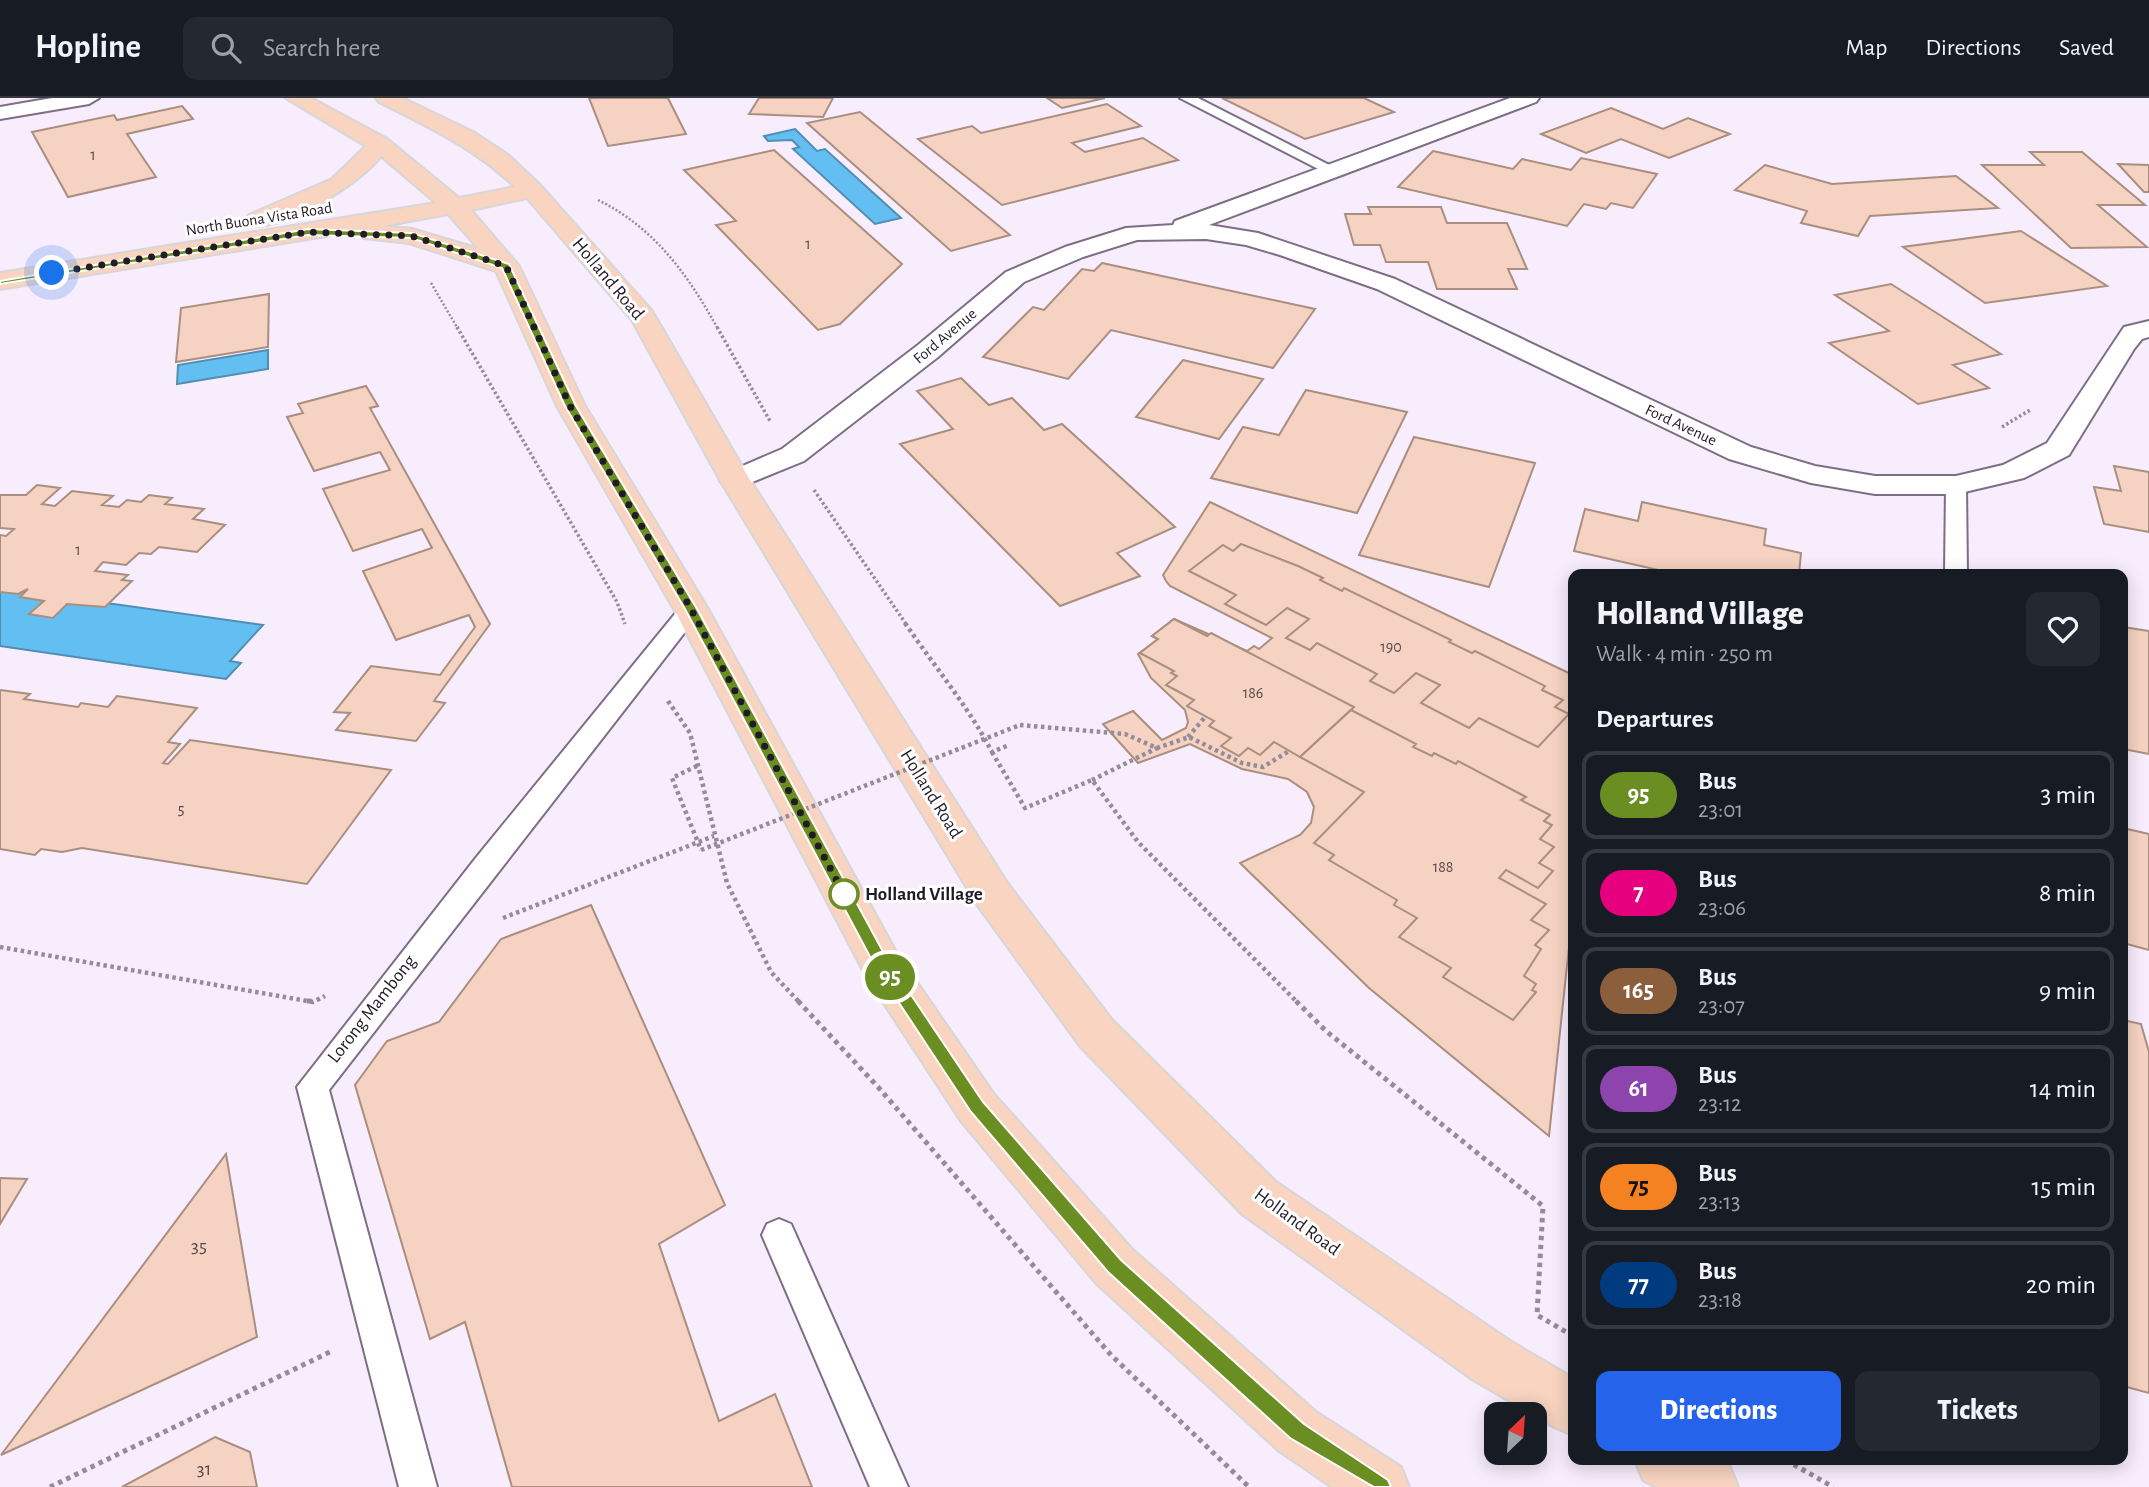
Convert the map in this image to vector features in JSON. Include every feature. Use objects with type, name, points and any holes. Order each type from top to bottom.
[{"type":"main road","points":[[296,98],[379,144],[437,190],[506,266],[570,406],[691,609],[881,964],[977,1107],[1114,1266],[1297,1431],[1381,1487]]},
{"type":"main road","name":"Holland Road","points":[[386,98],[465,137],[524,182],[643,317],[735,480],[993,895],[1096,1033],[1259,1198],[1491,1360],[1568,1405]]},
{"type":"main road","points":[[257,220],[342,183],[364,167],[379,144]]},
{"type":"main road","name":"North Buona Vista Road","points":[[0,257],[257,220],[437,190],[524,182]]},
{"type":"main road","name":"North Buona Vista Road","points":[[0,281],[454,207],[524,182]]},
{"type":"main road","points":[[308,232],[412,236],[506,266]]},
{"type":"main road","points":[[1671,1465],[1710,1487]]},
{"type":"street","points":[[0,113],[89,98]]},
{"type":"street","name":"Ford Avenue","points":[[1172,230],[1528,98]]},
{"type":"street","name":"Ford Avenue","points":[[735,480],[793,455],[928,351],[1015,277],[1074,252],[1135,233],[1172,230],[1249,238],[1386,284],[1740,453],[1811,474],[1875,485],[1956,485],[2013,472],[2058,449],[2123,345],[2133,333],[2149,329]]},
{"type":"lane","points":[[1187,98],[1332,171]]},
{"type":"lane","points":[[1956,485],[1956,569]]},
{"type":"lane","name":"Lorong Mambong","points":[[418,1487],[313,1087],[416,953],[691,609]]},
{"type":"lane","points":[[779,1235],[889,1487]]},
{"type":"path","points":[[412,236],[398,249],[420,267],[450,313],[617,602],[641,671],[690,733],[697,766],[672,778],[701,850],[1020,725],[1125,734],[1157,748]]},
{"type":"path","points":[[837,526],[975,719],[1025,808],[1092,780],[1157,748],[1189,737],[1195,725],[1206,716]]},
{"type":"path","points":[[1189,737],[1242,763],[1263,767],[1289,751]]},
{"type":"path","points":[[992,752],[1009,745]]},
{"type":"path","points":[[1092,780],[1138,842],[1326,1031],[1543,1206],[1537,1315],[1568,1333]]},
{"type":"path","points":[[416,953],[714,836]]},
{"type":"path","points":[[0,947],[313,1002],[336,991]]},
{"type":"path","points":[[50,1487],[377,1329]]},
{"type":"path","points":[[1795,1465],[1833,1487]]},
{"type":"water","points":[[795,129],[817,151],[825,149],[901,218],[875,224],[793,149],[799,147],[792,140],[768,141],[764,136]]},
{"type":"water","points":[[268,350],[268,369],[177,384],[178,365]]},
{"type":"water","points":[[0,588],[263,625],[230,661],[241,663],[226,679],[0,646]]},
{"type":"building","points":[[589,98],[668,98],[686,134],[608,146]]},
{"type":"building","points":[[759,98],[833,98],[823,117],[749,114]]},
{"type":"building","points":[[1047,98],[1105,98],[1062,108]]},
{"type":"building","points":[[1222,98],[1364,98],[1394,112],[1305,139]]},
{"type":"building","points":[[1107,104],[1141,126],[1072,143],[1085,152],[1143,138],[1178,160],[1002,205],[918,139],[972,126],[981,133]]},
{"type":"building","points":[[182,106],[193,119],[127,134],[156,177],[68,197],[32,132],[114,115],[117,120]]},
{"type":"building","points":[[1611,108],[1663,129],[1688,118],[1730,134],[1669,158],[1621,139],[1586,153],[1541,134]]},
{"type":"building","points":[[860,112],[1010,235],[951,251],[807,123]]},
{"type":"building","points":[[774,150],[902,264],[840,324],[818,330],[716,225],[736,221],[684,170]]},
{"type":"building","points":[[1433,151],[1513,169],[1522,159],[1571,170],[1581,158],[1657,174],[1633,208],[1611,203],[1606,209],[1584,204],[1567,226],[1398,187]]},
{"type":"building","points":[[2030,152],[2082,152],[2145,205],[2098,205],[2147,247],[2071,248],[1982,165],[2044,165]]},
{"type":"building","points":[[2118,164],[2149,165],[2149,192],[2144,192]]},
{"type":"building","points":[[1765,165],[1832,184],[1956,176],[1998,208],[1870,216],[1858,236],[1801,223],[1807,211],[1735,190]]},
{"type":"building","points":[[1368,207],[1441,207],[1447,223],[1507,223],[1527,269],[1508,269],[1517,289],[1437,289],[1428,262],[1386,262],[1380,245],[1354,245],[1345,214],[1371,214]]},
{"type":"building","points":[[2021,231],[2107,286],[1985,303],[1903,247]]},
{"type":"building","points":[[1102,263],[1315,309],[1273,368],[1111,330],[1068,379],[983,357],[1033,307],[1044,310],[1082,269],[1094,271]]},
{"type":"building","points":[[1891,284],[2001,354],[1953,365],[1989,388],[1918,404],[1829,343],[1889,331],[1835,295]]},
{"type":"building","points":[[269,294],[268,347],[176,362],[181,308]]},
{"type":"building","points":[[1183,360],[1263,379],[1219,439],[1136,417]]},
{"type":"building","points":[[961,378],[989,405],[1012,398],[1044,430],[1062,424],[1175,527],[1117,553],[1140,576],[1060,606],[900,444],[953,429],[917,391]]},
{"type":"building","points":[[366,386],[378,406],[370,408],[490,624],[434,701],[445,703],[416,741],[336,730],[350,713],[334,712],[371,666],[440,675],[475,627],[469,615],[396,640],[363,571],[432,548],[422,529],[353,551],[323,489],[390,470],[380,452],[314,471],[287,417],[303,413],[298,404]]},
{"type":"building","points":[[1306,390],[1407,412],[1357,513],[1211,478],[1243,427],[1279,435]]},
{"type":"building","points":[[1414,437],[1535,463],[1489,587],[1359,555]]},
{"type":"building","points":[[2114,466],[2149,472],[2149,532],[2104,524],[2094,487],[2121,491]]},
{"type":"building","points":[[37,485],[60,488],[42,504],[55,506],[72,491],[113,496],[102,505],[119,507],[127,500],[141,502],[149,495],[172,498],[165,504],[204,509],[193,519],[225,525],[197,552],[159,547],[151,554],[139,553],[126,565],[103,562],[95,571],[128,575],[122,580],[132,581],[105,607],[67,604],[53,618],[29,614],[44,601],[20,597],[28,589],[18,594],[0,592],[0,535],[6,536],[14,529],[0,528],[0,495],[26,495]]},
{"type":"building","points":[[1210,502],[1568,673],[1568,956],[1549,1136],[1369,988],[1240,863],[1300,835],[1311,823],[1314,807],[1307,792],[1288,779],[1242,769],[1190,744],[1138,763],[1103,724],[1133,711],[1162,740],[1186,728],[1188,722],[1185,710],[1151,678],[1138,654],[1158,639],[1152,636],[1174,619],[1247,651],[1254,646],[1259,649],[1272,638],[1170,586],[1163,575]]},
{"type":"building","points":[[1642,502],[1766,529],[1764,545],[1801,553],[1799,569],[1654,569],[1574,551],[1585,509],[1638,521]]},
{"type":"building","points":[[1241,544],[1298,566],[1342,591],[1344,588],[1451,640],[1449,642],[1472,653],[1475,651],[1545,686],[1542,690],[1563,700],[1555,707],[1568,715],[1538,747],[1479,718],[1469,728],[1421,703],[1440,685],[1416,673],[1394,693],[1370,681],[1377,674],[1317,643],[1310,650],[1286,638],[1309,619],[1287,608],[1266,625],[1225,604],[1236,595],[1189,571],[1223,545],[1233,551]]},
{"type":"building","points":[[1174,619],[1207,636],[1211,633],[1354,707],[1300,757],[1274,742],[1260,755],[1248,748],[1239,756],[1221,746],[1231,738],[1209,726],[1214,721],[1187,706],[1194,700],[1166,685],[1177,676],[1171,673],[1174,671],[1140,653],[1158,639],[1152,636]]},
{"type":"building","points":[[2128,628],[2149,631],[2149,754],[2128,750]]},
{"type":"building","points":[[0,690],[30,694],[24,699],[78,707],[81,703],[108,707],[117,696],[197,708],[168,742],[180,744],[163,763],[168,764],[190,740],[391,770],[307,884],[82,848],[62,852],[41,849],[35,855],[0,849]]},
{"type":"building","points":[[1351,710],[1416,744],[1413,747],[1432,756],[1434,753],[1456,764],[1458,761],[1526,797],[1521,800],[1550,815],[1544,821],[1552,825],[1540,839],[1554,847],[1539,863],[1553,871],[1538,888],[1506,870],[1499,878],[1546,904],[1531,920],[1549,930],[1535,945],[1541,949],[1524,976],[1536,984],[1532,990],[1536,992],[1513,1020],[1443,977],[1451,968],[1399,937],[1417,918],[1394,905],[1397,900],[1329,860],[1334,855],[1314,843],[1364,792],[1300,757]]},
{"type":"building","points":[[2128,829],[2149,834],[2149,950],[2128,944]]},
{"type":"building","points":[[591,905],[725,1205],[659,1244],[719,1421],[775,1394],[812,1487],[512,1487],[465,1322],[430,1339],[355,1085],[387,1041],[439,1022],[501,939]]},
{"type":"building","points":[[2128,1021],[2141,1024],[2149,1052],[2149,1393],[2128,1387]]},
{"type":"building","points":[[226,1154],[257,1337],[1,1455]]},
{"type":"building","points":[[0,1178],[27,1179],[0,1224]]},
{"type":"building","points":[[215,1437],[250,1452],[257,1487],[122,1487]]},
{"type":"bus line","name":"95","points":[[0,281],[308,232],[412,236],[506,266],[570,406],[691,609],[881,964],[977,1107],[1114,1266],[1297,1431],[1381,1487]]},
{"type":"place","name":"Holland Village","points":[[844,894]]},
{"type":"route","points":[[52,273],[308,232],[412,236],[506,266],[570,406],[691,609],[844,894]]}]
